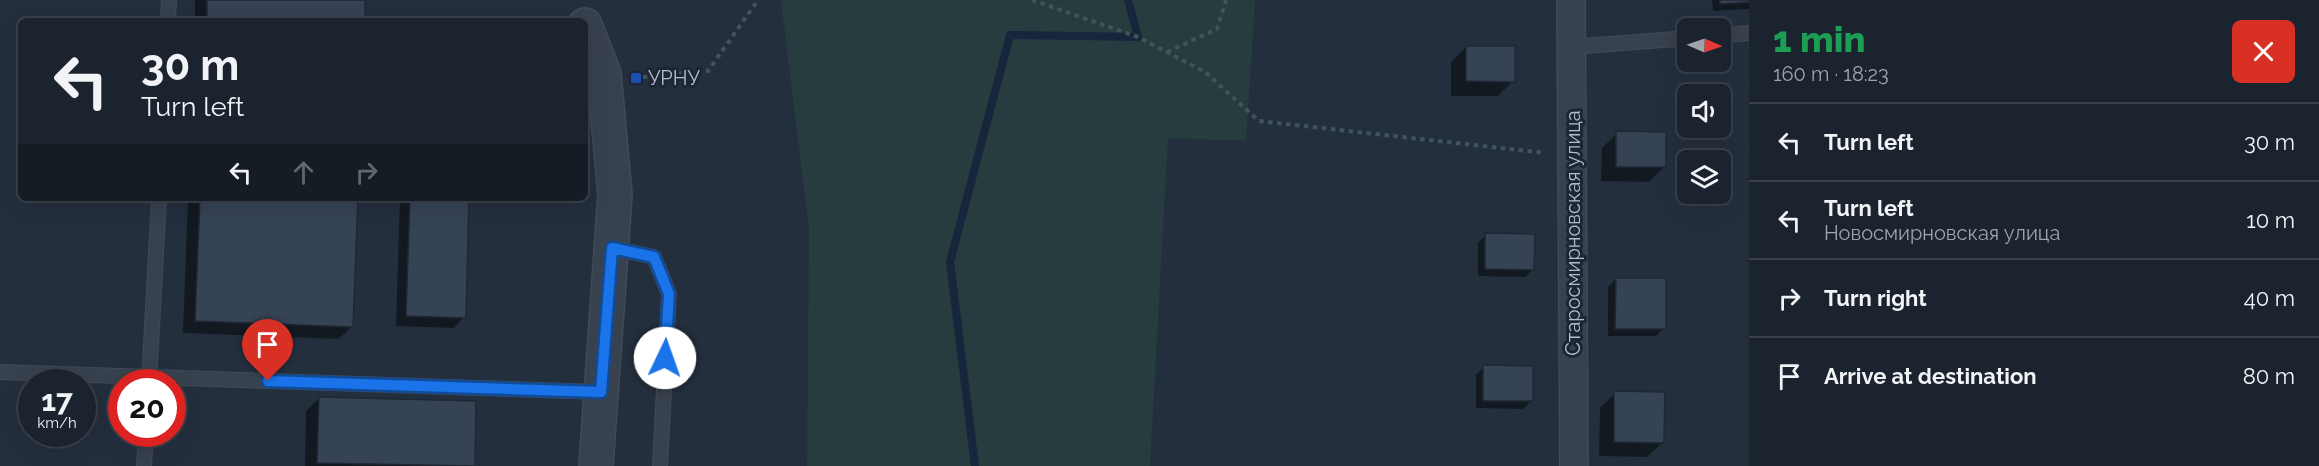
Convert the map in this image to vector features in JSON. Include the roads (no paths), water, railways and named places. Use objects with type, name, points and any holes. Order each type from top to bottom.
[{"type":"street","points":[[576,0],[582,18]]},
{"type":"street","name":"Старосмирновская улица","points":[[1571,0],[1574,466]]},
{"type":"street","points":[[588,33],[604,74],[615,195],[596,466]]},
{"type":"lane","points":[[168,18],[169,0]]},
{"type":"lane","points":[[1731,35],[1749,33]]},
{"type":"lane","points":[[1572,47],[1677,39]]},
{"type":"lane","points":[[150,369],[159,201]]},
{"type":"lane","points":[[612,248],[654,257],[669,294],[660,466]]},
{"type":"lane","points":[[0,372],[108,378]]},
{"type":"lane","points":[[186,381],[601,392]]},
{"type":"lane","points":[[144,466],[145,447]]},
{"type":"waterway","points":[[975,466],[950,262],[1010,35],[1138,37],[1128,0]]},
{"type":"place","name":"УРНУ","points":[[636,78]]}]
